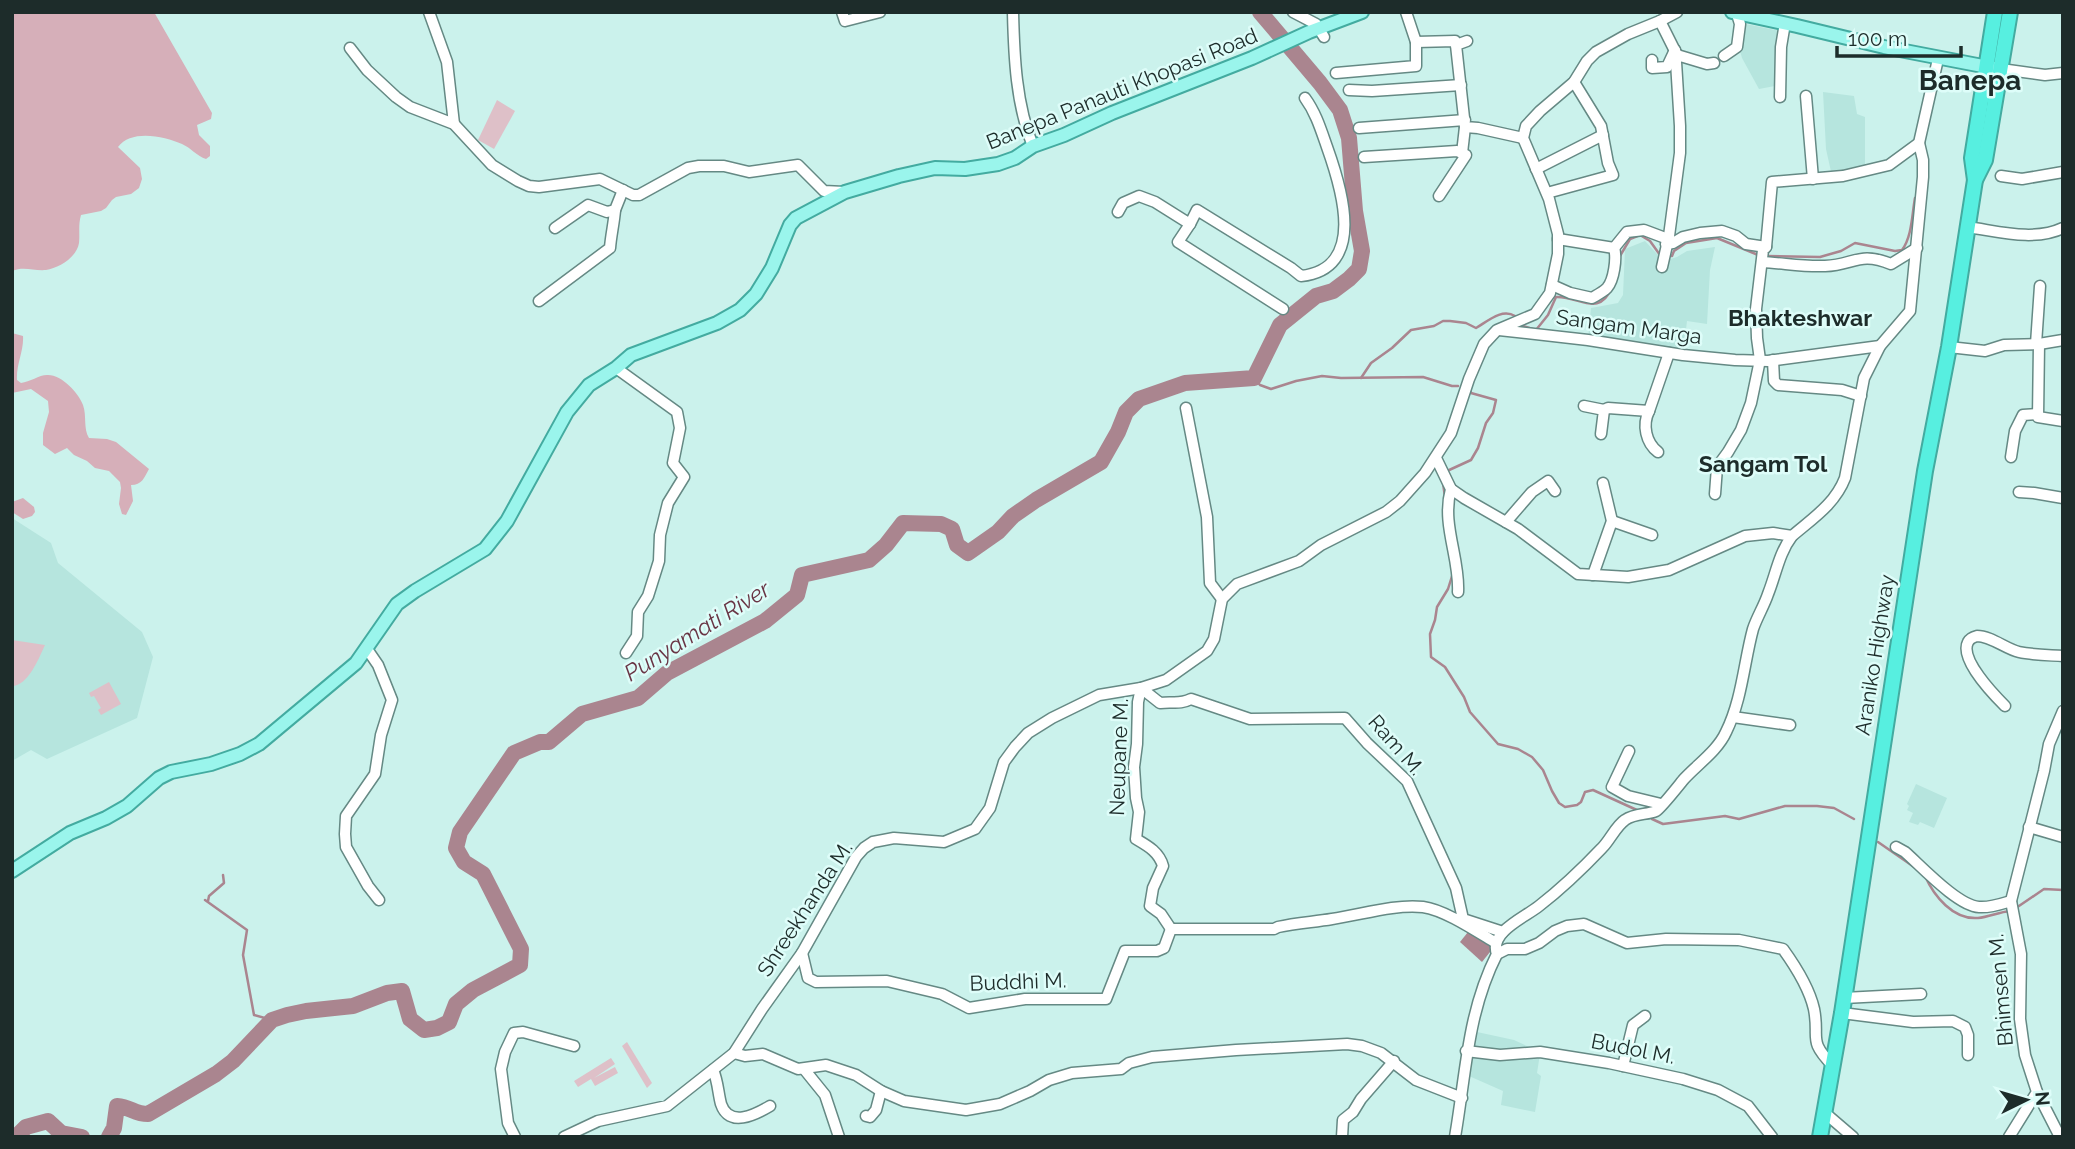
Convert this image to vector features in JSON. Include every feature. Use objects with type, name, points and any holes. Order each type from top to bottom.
[{"type":"highway","name":"Araniko Highway","points":[[1994,68],[1996,12]]},
{"type":"highway","name":"Araniko Highway","points":[[1820,1137],[1843,1006],[1925,471],[1949,346],[1975,180],[1972,158],[2010,12]]},
{"type":"main road","name":"Banepa Panauti Khopasi Road","points":[[12,871],[70,833],[127,806],[159,778],[171,772],[211,764],[259,744],[356,663],[397,604],[485,549],[507,521],[567,412],[589,386],[631,355],[717,323],[740,310],[756,294],[772,268],[790,225],[796,218],[845,192],[899,176],[935,168],[965,169],[998,164],[1015,158],[1033,146],[1362,12]]},
{"type":"main road","points":[[1735,13],[1782,19],[1937,58],[1994,68]]},
{"type":"street","points":[[429,12],[446,62],[454,124]]},
{"type":"street","points":[[842,12],[845,21],[880,12]]},
{"type":"street","points":[[1013,12],[1016,75],[1033,146]]},
{"type":"street","points":[[1293,12],[1317,24],[1317,32]]},
{"type":"street","points":[[1336,73],[1416,66],[1416,42],[1406,12]]},
{"type":"street","points":[[1186,408],[1207,517],[1210,583],[1222,599],[1237,584],[1298,561],[1321,545],[1386,512],[1400,501],[1437,459],[1451,433],[1484,344],[1497,330],[1535,314],[1550,293],[1558,254],[1558,239],[1547,193],[1523,138],[1526,126],[1574,82],[1596,52],[1628,33],[1676,12]]},
{"type":"street","points":[[1724,56],[1737,47],[1740,24],[1735,13]]},
{"type":"street","points":[[1780,97],[1782,19]]},
{"type":"street","points":[[1660,21],[1676,52],[1680,126],[1680,153],[1662,267]]},
{"type":"street","points":[[1416,42],[1455,41],[1465,124],[1462,153]]},
{"type":"street","points":[[1456,45],[1467,41]]},
{"type":"street","points":[[350,48],[367,70],[396,97],[410,107],[454,124],[492,165],[529,186],[600,179],[633,195],[639,195],[688,167],[724,166],[749,172],[798,165],[824,191],[845,192]]},
{"type":"street","points":[[1652,60],[1652,68],[1667,67],[1676,52]]},
{"type":"street","points":[[1676,52],[1707,64],[1714,63]]},
{"type":"street","points":[[1455,1137],[1466,1051],[1480,991],[1497,954],[1496,943],[1503,932],[1541,905],[1602,848],[1624,820],[1658,810],[1705,757],[1717,748],[1733,717],[1754,626],[1778,563],[1792,536],[1832,502],[1840,491],[1864,378],[1880,346],[1910,311],[1923,177],[1919,143],[1937,58]]},
{"type":"street","points":[[1994,68],[2045,75],[2063,73]]},
{"type":"street","points":[[1547,193],[1613,176],[1595,114],[1574,82]]},
{"type":"street","points":[[1349,90],[1461,85]]},
{"type":"street","points":[[1806,96],[1813,179]]},
{"type":"street","points":[[1283,309],[1178,242],[1197,210],[1301,276],[1321,273],[1333,263],[1342,248],[1346,229],[1341,196],[1336,169],[1314,110],[1305,98]]},
{"type":"street","points":[[1359,128],[1465,124],[1523,138]]},
{"type":"street","points":[[1536,169],[1603,135]]},
{"type":"street","points":[[1715,494],[1717,467],[1741,430],[1751,403],[1760,360],[1756,309],[1763,250],[1766,247],[1772,182],[1843,176],[1889,165],[1919,143]]},
{"type":"street","points":[[1364,157],[1457,151],[1466,155],[1438,196]]},
{"type":"street","points":[[2001,176],[2022,179],[2063,172]]},
{"type":"street","points":[[540,301],[610,248],[615,210],[623,190]]},
{"type":"street","points":[[1118,212],[1123,203],[1139,197],[1155,202],[1190,224]]},
{"type":"street","points":[[555,228],[588,205],[607,212],[615,210]]},
{"type":"street","points":[[1967,228],[2046,235],[2063,228]]},
{"type":"street","points":[[1614,248],[1627,232],[1644,230],[1673,243],[1683,237],[1722,231],[1736,236],[1746,244],[1766,247]]},
{"type":"street","points":[[1558,239],[1614,248]]},
{"type":"street","points":[[1552,285],[1592,298],[1609,286],[1616,253],[1614,248]]},
{"type":"street","points":[[1762,262],[1825,266],[1862,257],[1891,264],[1917,248]]},
{"type":"street","points":[[2037,414],[2040,286]]},
{"type":"street","name":"Sangam Marga","points":[[1497,330],[1735,360],[1773,360],[1880,346]]},
{"type":"street","points":[[1949,346],[1985,351],[2004,345],[2063,340]]},
{"type":"street","points":[[1658,452],[1648,442],[1645,418],[1669,353]]},
{"type":"street","points":[[1773,360],[1774,381],[1778,385],[1842,390],[1861,396]]},
{"type":"street","points":[[616,368],[677,412],[680,428],[673,463],[684,477],[668,503],[660,535],[659,561],[648,596],[638,612],[637,636],[626,653]]},
{"type":"street","points":[[1584,406],[1604,410],[1649,411]]},
{"type":"street","points":[[1601,434],[1604,410]]},
{"type":"street","points":[[2011,457],[2015,431],[2022,415],[2037,414],[2038,417],[2063,421]]},
{"type":"street","points":[[1437,459],[1450,485],[1464,498],[1506,522],[1578,574],[1628,577],[1670,570],[1745,536],[1773,533],[1792,536]]},
{"type":"street","points":[[1506,522],[1532,492],[1548,481],[1555,491]]},
{"type":"street","points":[[1593,575],[1612,521],[1603,483]]},
{"type":"street","points":[[1450,485],[1450,529],[1459,580],[1458,592]]},
{"type":"street","points":[[2019,492],[2063,498]]},
{"type":"street","points":[[1612,521],[1652,535]]},
{"type":"street","name":"Shreekhanda M.","points":[[564,1137],[598,1121],[667,1106],[734,1053],[802,953],[856,857],[864,848],[873,842],[894,838],[944,842],[975,829],[990,808],[1004,762],[1028,733],[1099,695],[1141,688],[1166,680],[1208,651],[1222,599]]},
{"type":"street","points":[[2006,706],[1987,688],[1968,657],[1968,642],[1972,638],[1980,636],[2017,651],[2063,656]]},
{"type":"street","points":[[367,649],[378,665],[392,700],[373,776],[346,816],[345,834],[346,847],[379,900]]},
{"type":"street","name":"Neupane M.","points":[[1141,688],[1135,767],[1139,811],[1136,839],[1155,851],[1161,860],[1163,866],[1153,888],[1150,906],[1161,914],[1171,929]]},
{"type":"street","name":"Ram M.","points":[[1141,688],[1160,703],[1181,704],[1191,699],[1250,719],[1345,718],[1407,781],[1456,888],[1463,919],[1503,932]]},
{"type":"street","name":"Bhimsen M.","points":[[2060,1137],[2037,1092],[2025,1055],[2020,1019],[2021,954],[2011,901],[2049,744],[2063,711]]},
{"type":"street","points":[[1733,717],[1790,725]]},
{"type":"street","points":[[1629,751],[1612,787],[1628,796],[1661,804]]},
{"type":"street","points":[[2029,827],[2063,836]]},
{"type":"street","points":[[1896,847],[1969,905],[1981,908],[2011,901]]},
{"type":"street","points":[[1171,929],[1274,929],[1398,907],[1425,907],[1460,921],[1496,943]]},
{"type":"street","points":[[1497,954],[1507,949],[1525,949],[1555,931],[1584,924],[1627,943],[1666,939],[1739,940],[1783,949],[1808,990],[1814,1010],[1815,1043],[1833,1066]]},
{"type":"street","name":"Buddhi M.","points":[[802,953],[808,978],[817,982],[887,981],[942,994],[969,1008],[1025,999],[1105,999],[1125,951],[1157,951],[1164,948],[1171,929]]},
{"type":"street","points":[[1843,1006],[1920,995]]},
{"type":"street","points":[[1843,1006],[1913,1022],[1953,1021],[1965,1027],[1968,1035],[1968,1055]]},
{"type":"street","points":[[1623,1066],[1633,1025],[1645,1016]]},
{"type":"street","points":[[515,1137],[508,1122],[501,1069],[510,1039],[514,1033],[523,1032],[574,1046]]},
{"type":"street","points":[[734,1053],[746,1056],[763,1054],[804,1069],[826,1065],[856,1075],[881,1091],[904,1101],[966,1110],[1000,1104],[1049,1080],[1072,1073],[1121,1069],[1129,1063],[1152,1057],[1330,1044],[1362,1046],[1381,1052],[1416,1080],[1462,1098]]},
{"type":"street","name":"Budol M.","points":[[1466,1051],[1500,1055],[1540,1052],[1683,1079],[1718,1090],[1748,1106],[1772,1137]]},
{"type":"street","points":[[1342,1137],[1343,1120],[1353,1112],[1394,1061]]},
{"type":"street","points":[[804,1069],[825,1096],[839,1137]]},
{"type":"street","points":[[713,1070],[723,1110],[729,1114],[745,1119],[770,1106]]},
{"type":"street","points":[[866,1116],[876,1110],[881,1091]]},
{"type":"street","points":[[2009,1137],[2037,1092]]},
{"type":"street","points":[[1825,1113],[1853,1137]]},
{"type":"shaded area","points":[[12,12],[154,12],[212,113],[211,119],[197,125],[199,135],[210,146],[210,156],[206,159],[182,144],[166,139],[139,136],[124,141],[118,147],[140,168],[142,179],[139,188],[131,194],[116,197],[101,211],[81,215],[79,243],[75,253],[62,264],[46,270],[12,271]]},
{"type":"shaded area","points":[[1741,23],[1780,31],[1780,85],[1759,89],[1739,47]]},
{"type":"shaded area","points":[[1823,92],[1854,96],[1857,114],[1865,117],[1865,168],[1832,176],[1826,149]]},
{"type":"shaded area","points":[[497,100],[515,111],[494,149],[478,140]]},
{"type":"shaded area","points":[[1645,241],[1667,260],[1687,251],[1715,247],[1710,270],[1707,324],[1687,321],[1683,355],[1588,340],[1591,308],[1618,303],[1623,295],[1625,249]]},
{"type":"shaded area","points":[[12,333],[23,336],[17,380],[21,383],[47,375],[63,381],[81,400],[89,438],[116,442],[149,469],[140,482],[131,485],[133,501],[126,515],[122,514],[119,504],[120,482],[109,471],[95,468],[67,448],[55,454],[43,445],[43,433],[49,412],[48,401],[31,389],[12,393]]},
{"type":"shaded area","points":[[23,498],[34,507],[35,512],[23,519],[12,512],[12,502]]},
{"type":"shaded area","points":[[12,518],[51,543],[58,563],[142,632],[153,657],[137,718],[47,759],[31,750],[12,761]]},
{"type":"shaded area","points":[[12,640],[45,645],[28,676],[18,685],[12,686]]},
{"type":"shaded area","points":[[109,682],[121,704],[101,715],[98,710],[101,708],[89,693]]},
{"type":"shaded area","points":[[1916,784],[1947,798],[1934,828],[1920,822],[1918,825],[1909,822],[1913,813],[1907,810],[1907,804]]},
{"type":"shaded area","points":[[1473,930],[1494,947],[1482,962],[1460,942]]},
{"type":"shaded area","points":[[1477,1032],[1514,1040],[1540,1054],[1537,1073],[1541,1076],[1535,1112],[1501,1105],[1503,1091],[1469,1076],[1470,1052]]},
{"type":"shaded area","points":[[627,1042],[652,1083],[647,1088],[622,1046]]},
{"type":"shaded area","points":[[611,1058],[615,1064],[594,1078],[615,1067],[618,1073],[595,1086],[591,1079],[578,1087],[574,1081]]},
{"type":"waterway","name":"Punyamati River","points":[[109,1137],[114,1128],[117,1106],[148,1114],[216,1074],[233,1061],[272,1020],[306,1011],[353,1006],[387,993],[402,991],[410,1019],[424,1030],[437,1028],[449,1022],[456,1004],[473,990],[520,965],[521,949],[483,874],[464,862],[456,848],[460,832],[514,753],[540,742],[549,742],[582,714],[638,698],[667,673],[765,621],[797,595],[802,575],[869,560],[886,545],[903,523],[941,524],[952,529],[957,545],[968,553],[1036,500],[1101,462],[1126,412],[1139,399],[1185,383],[1254,378],[1280,325],[1316,296],[1333,291],[1349,279],[1359,269],[1362,251],[1355,211],[1349,138],[1340,110],[1260,12]]},
{"type":"waterway","points":[[1767,256],[1820,257],[1841,251],[1855,243],[1902,250],[1910,232],[1915,198]]},
{"type":"waterway","points":[[1620,256],[1630,239],[1640,235],[1650,241],[1660,255],[1672,256],[1674,251],[1686,243],[1717,238],[1758,255]]},
{"type":"waterway","points":[[1520,325],[1536,330],[1548,315],[1556,297],[1595,304],[1601,302],[1613,286]]},
{"type":"waterway","points":[[1361,378],[1371,363],[1411,330],[1434,326],[1443,321],[1466,323],[1476,328],[1500,314],[1515,316]]},
{"type":"waterway","points":[[1254,378],[1260,385],[1271,389],[1322,376],[1423,377],[1458,386]]},
{"type":"waterway","points":[[1447,471],[1471,460],[1486,423],[1493,413],[1496,400],[1471,393],[1470,390]]},
{"type":"waterway","points":[[1443,483],[1445,497]]},
{"type":"waterway","points":[[1448,545],[1452,566]]},
{"type":"waterway","points":[[1453,573],[1448,589],[1437,607],[1430,634],[1431,657],[1445,667],[1470,712],[1498,744],[1518,749],[1532,757],[1543,770],[1559,803],[1565,807],[1577,805],[1585,792],[1593,790],[1639,811]]},
{"type":"waterway","points":[[1652,819],[1663,824],[1725,816],[1739,819],[1785,806],[1834,808],[1854,819]]},
{"type":"waterway","points":[[1878,842],[1917,869]]},
{"type":"waterway","points":[[208,901],[209,896],[224,883],[223,875]]},
{"type":"waterway","points":[[1925,876],[1939,899],[1960,915],[1978,918],[2010,911]]},
{"type":"waterway","points":[[2016,908],[2044,889],[2063,890]]},
{"type":"waterway","points":[[205,900],[247,930],[243,955],[254,1015],[272,1020]]},
{"type":"waterway","name":"Punyamati River","points":[[16,1137],[26,1127],[48,1121],[61,1133],[82,1137]]},
{"type":"district","name":"Banepa","points":[[1970,80]]},
{"type":"district","name":"Bhakteshwar","points":[[1800,318]]},
{"type":"district","name":"Sangam Tol","points":[[1763,464]]}]
